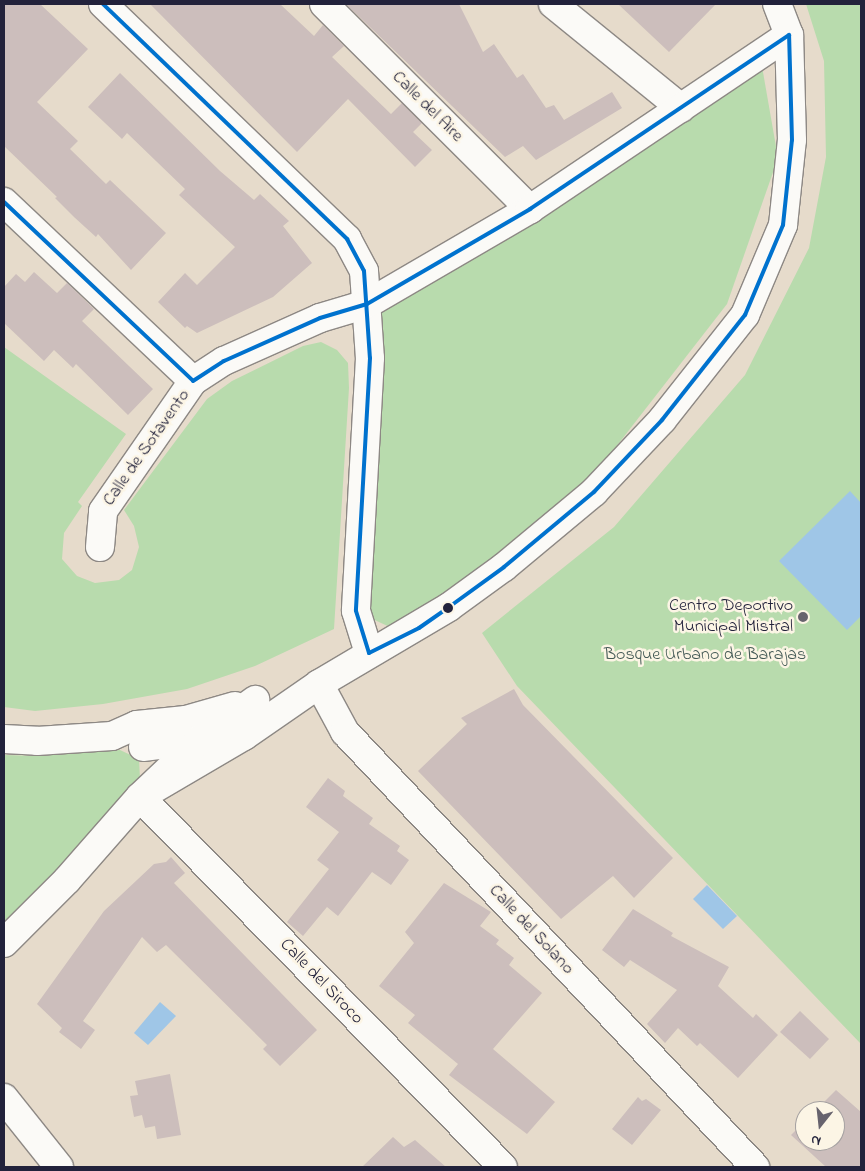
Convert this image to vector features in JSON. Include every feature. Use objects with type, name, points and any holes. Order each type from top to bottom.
[{"type":"street","points":[[103,4],[348,239],[364,271],[368,304],[370,358],[356,611],[370,653]]},
{"type":"street","name":"Calle del Aire","points":[[324,4],[530,209]]},
{"type":"street","points":[[553,4],[681,108]]},
{"type":"street","points":[[140,797],[244,736],[319,684],[370,653],[419,628],[449,607],[504,567],[594,492],[662,420],[745,315],[783,225],[792,140],[789,35],[777,4]]},
{"type":"street","name":"Calle de Sotavento","points":[[100,547],[103,511],[193,381],[224,360],[320,318],[368,304],[530,209],[789,35]]},
{"type":"street","points":[[4,202],[193,381]]},
{"type":"street","points":[[4,739],[37,741],[112,736],[137,725],[186,720],[319,684]]},
{"type":"street","name":"Calle del Solano","points":[[319,684],[345,732],[755,1167]]},
{"type":"street","points":[[4,943],[67,880],[140,797],[201,739],[255,700]]},
{"type":"street","points":[[112,736],[143,747],[201,739],[244,736]]},
{"type":"street","points":[[140,797],[155,774],[143,747]]},
{"type":"street","name":"Calle del Siroco","points":[[140,797],[503,1167]]},
{"type":"street","points":[[4,1098],[59,1167]]},
{"type":"green space","name":"Bosque Urbano de Barajas","points":[[806,4],[861,4],[861,1044],[517,686],[482,633],[614,527],[745,375],[809,248],[826,157],[824,61]]},
{"type":"green space","points":[[760,55],[778,158],[727,304],[584,488],[456,591],[392,628],[368,617],[367,304]]},
{"type":"green space","points":[[321,342],[337,350],[348,363],[349,388],[334,629],[255,666],[187,689],[103,704],[35,711],[4,707],[4,347],[126,434],[78,502],[82,506],[64,533],[62,559],[77,576],[95,583],[119,580],[132,570],[139,547],[134,526],[124,510],[207,399],[232,381],[303,346]]},
{"type":"green space","points":[[120,750],[139,759],[140,779],[4,929],[4,755],[39,756]]},
{"type":"water","points":[[850,491],[861,503],[861,616],[847,630],[779,561]]},
{"type":"water","points":[[707,885],[737,916],[723,929],[693,899]]},
{"type":"water","points":[[160,1002],[176,1016],[148,1045],[134,1033]]},
{"type":"building","points":[[4,4],[40,4],[88,49],[37,102],[78,141],[70,149],[106,184],[110,180],[166,233],[131,270],[98,234],[96,237],[74,217],[55,198],[57,197],[4,146]]},
{"type":"building","points":[[150,4],[280,4],[314,36],[323,25],[344,46],[332,57],[391,114],[402,103],[422,123],[413,132],[432,150],[415,167],[348,99],[297,152]]},
{"type":"building","points":[[346,4],[459,4],[483,52],[494,44],[517,78],[523,74],[546,108],[554,105],[564,120],[612,92],[622,108],[536,160],[523,146],[505,157]]},
{"type":"building","points":[[618,4],[716,4],[669,52]]},
{"type":"building","points":[[120,73],[220,171],[254,200],[260,194],[289,221],[283,226],[312,263],[273,297],[197,333],[187,326],[185,328],[158,302],[185,273],[197,285],[235,247],[179,195],[185,189],[127,133],[122,139],[88,107]]},
{"type":"building","points":[[34,272],[57,293],[67,283],[94,309],[82,321],[153,389],[128,415],[76,364],[73,368],[54,350],[44,361],[4,323],[4,287],[16,274],[25,282]]},
{"type":"building","points":[[514,689],[523,705],[673,858],[634,898],[613,876],[561,919],[418,771],[467,724],[461,718]]},
{"type":"building","points":[[328,778],[345,791],[343,796],[373,818],[369,824],[400,846],[397,851],[409,860],[391,885],[372,872],[338,916],[327,907],[303,936],[287,922],[329,869],[317,860],[339,832],[306,807]]},
{"type":"building","points":[[171,857],[185,873],[174,883],[317,1030],[280,1066],[263,1049],[267,1045],[166,945],[157,952],[142,937],[83,1021],[95,1030],[81,1049],[59,1032],[62,1028],[37,1004],[104,911],[154,864],[166,862]]},
{"type":"building","points":[[444,883],[491,912],[480,926],[499,940],[496,944],[514,958],[509,965],[542,993],[493,1049],[555,1102],[527,1134],[449,1075],[458,1064],[408,1023],[415,1015],[379,986],[414,943],[405,932]]},
{"type":"building","points":[[633,909],[673,933],[671,936],[729,967],[718,986],[753,1018],[756,1014],[778,1035],[738,1078],[700,1043],[697,1046],[678,1028],[665,1043],[647,1024],[677,990],[630,960],[624,967],[602,950]]},
{"type":"building","points":[[800,1011],[829,1039],[810,1059],[780,1032]]},
{"type":"building","points":[[170,1074],[181,1135],[157,1139],[155,1126],[145,1128],[142,1115],[134,1117],[130,1096],[138,1095],[135,1081]]},
{"type":"building","points":[[836,1090],[861,1112],[861,1167],[826,1167],[808,1151],[845,1151],[845,1101],[825,1101]]},
{"type":"building","points":[[638,1097],[642,1101],[646,1099],[661,1110],[632,1145],[612,1129]]},
{"type":"building","points":[[393,1137],[404,1147],[415,1140],[446,1167],[362,1167]]},
{"type":"transit line","points":[[103,4],[347,239],[364,271],[370,358],[356,611],[369,653],[419,628],[449,607],[504,567],[594,492],[662,420],[745,315],[783,225],[792,140],[789,35]]},
{"type":"transit line","points":[[4,202],[193,381],[224,361],[320,318],[367,304],[530,209],[789,35]]},
{"type":"place","name":"Centro Deportivo Municipal Mistral","points":[[803,617]]}]
